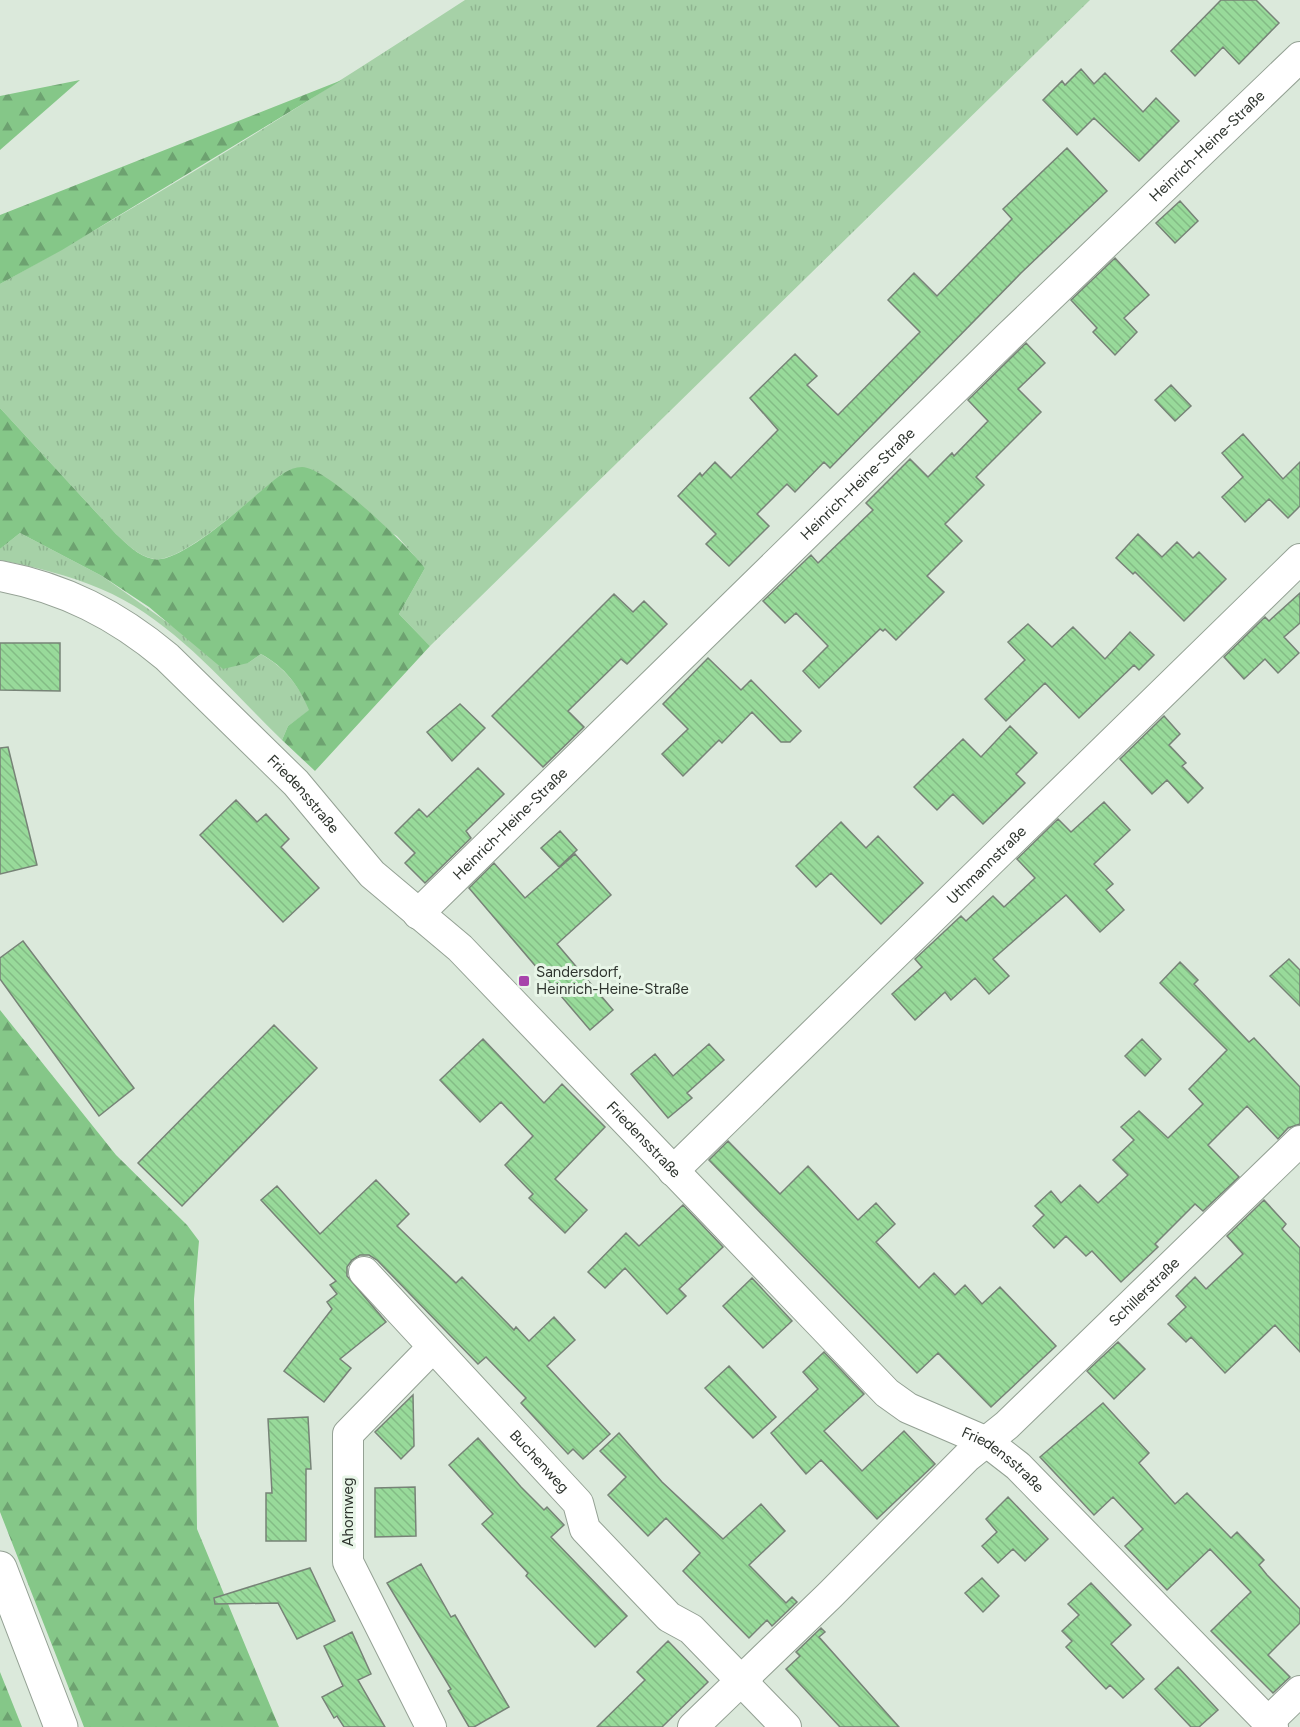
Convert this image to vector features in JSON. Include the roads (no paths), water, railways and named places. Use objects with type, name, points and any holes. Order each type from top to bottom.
[{"type":"street","name":"Heinrich-Heine-Straße","points":[[418,914],[999,345],[1300,57]]},
{"type":"street","name":"Uthmannstraße","points":[[673,1171],[1300,559]]},
{"type":"street","name":"Friedensstraße","points":[[0,576],[59,591],[98,608],[144,638],[280,768],[372,874],[460,948],[887,1393],[908,1408],[987,1442],[1036,1482],[1270,1725]]},
{"type":"street","name":"Schillerstraße","points":[[742,1680],[967,1457],[987,1442],[1300,1141]]},
{"type":"street","name":"Buchenweg","points":[[364,1272],[578,1503],[585,1529],[669,1617],[691,1629],[786,1727]]},
{"type":"street","name":"Ahornweg","points":[[431,1727],[348,1562],[348,1434],[432,1348]]},
{"type":"street","points":[[0,1568],[61,1727]]},
{"type":"street","points":[[693,1727],[742,1680]]},
{"type":"street","points":[[1270,1725],[1300,1691]]},
{"type":"place","name":"Sandersdorf, Heinrich-Heine-Straße","points":[[524,981]]}]
